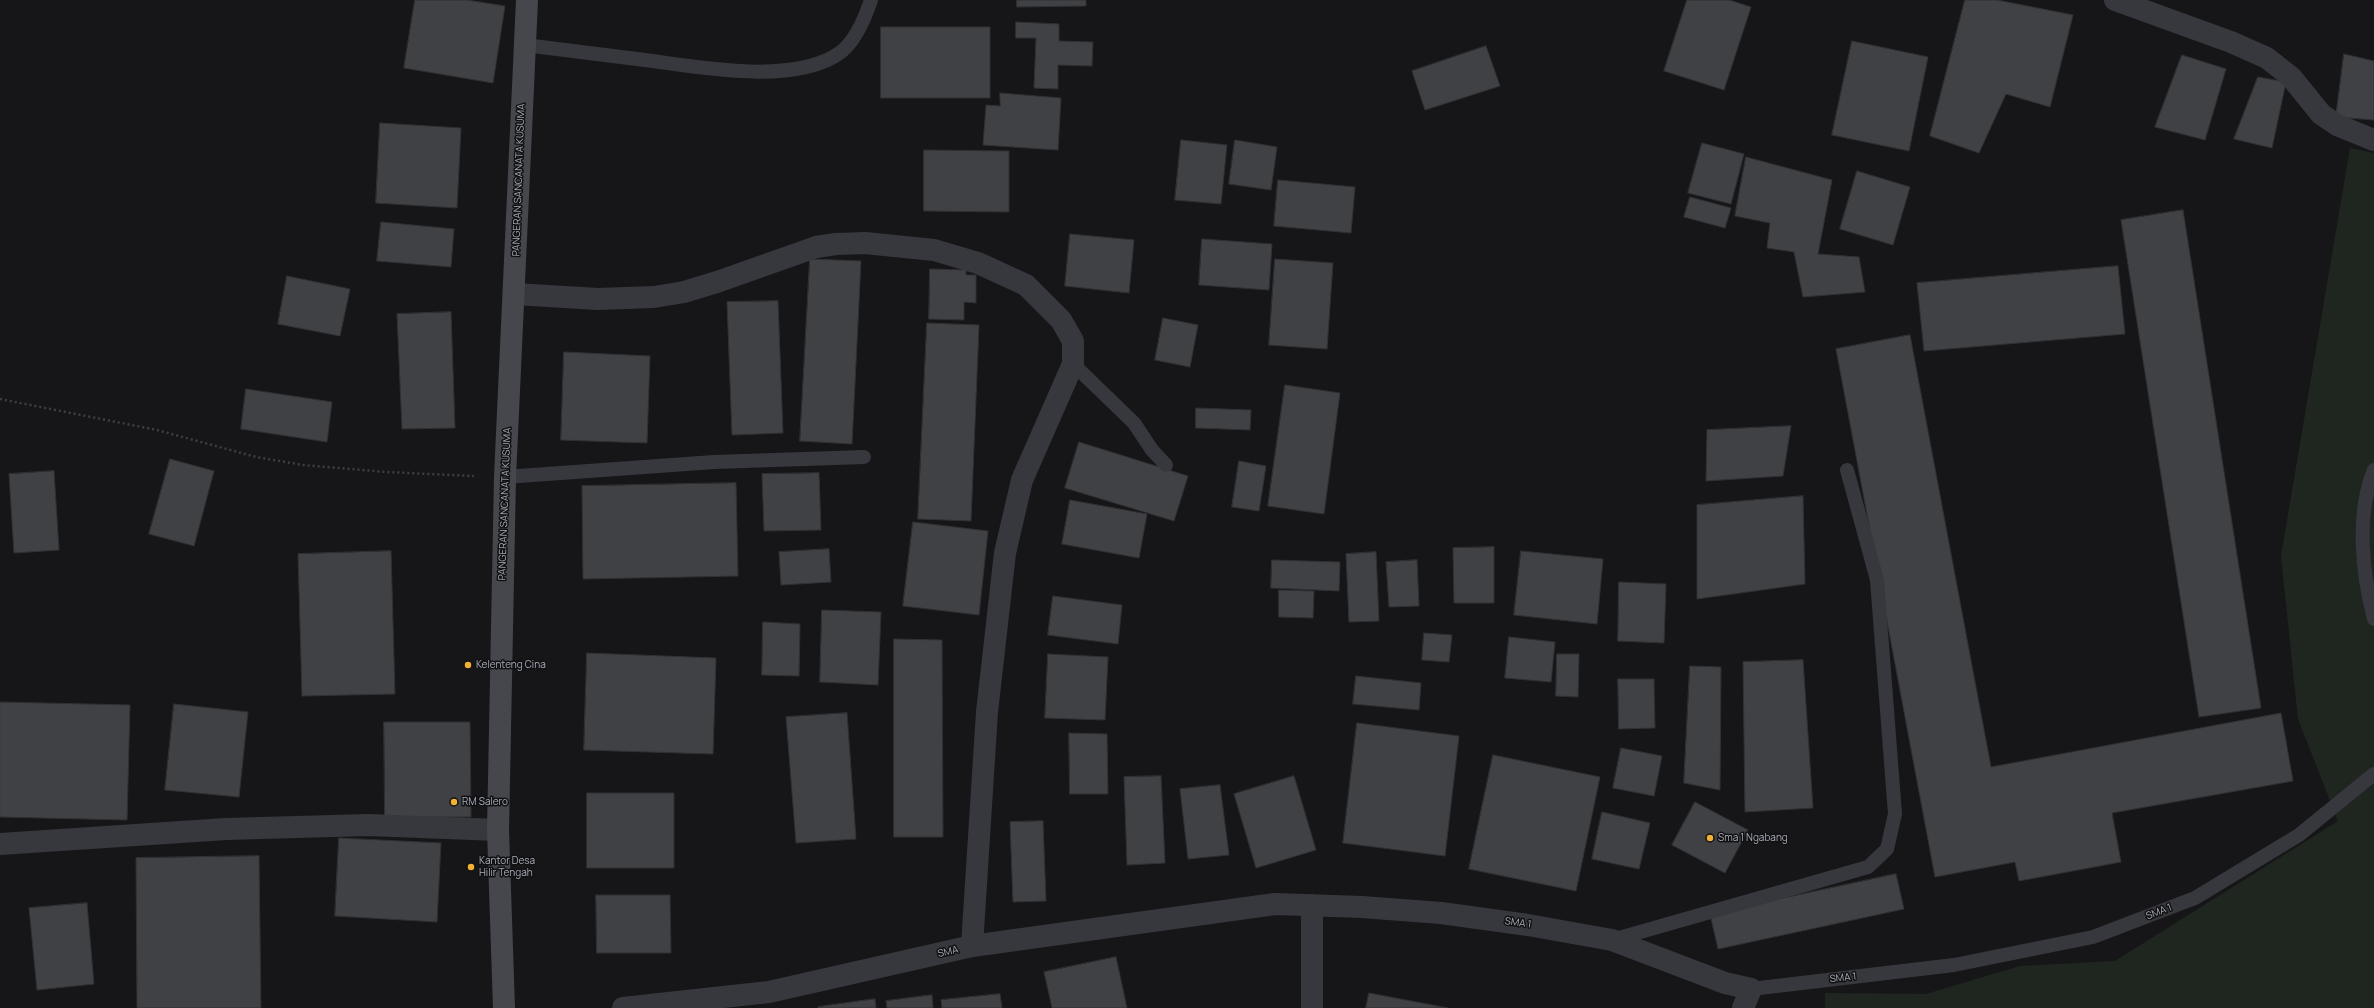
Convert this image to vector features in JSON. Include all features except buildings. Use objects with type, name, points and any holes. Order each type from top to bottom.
[{"type":"street","name":"PANGERAN SANCANATA KUSUMA","points":[[504,1008],[498,830],[505,478],[515,294],[524,46],[528,0]]},
{"type":"street","points":[[2115,0],[2231,42],[2267,58],[2291,77],[2321,114],[2337,125],[2374,140]]},
{"type":"street","points":[[515,294],[598,299],[654,297],[690,290],[785,256],[836,244],[865,243],[934,250],[978,263],[1026,285],[1061,320],[1073,341],[1073,364],[1022,480],[1005,553],[987,712],[972,946]]},
{"type":"street","points":[[0,844],[226,829],[368,825],[498,830]]},
{"type":"street","name":"SMA","points":[[623,1008],[769,992],[972,946],[1274,904]]},
{"type":"street","name":"SMA 1","points":[[1274,904],[1441,913],[1528,924],[1612,940],[1725,983],[1747,998]]},
{"type":"street","points":[[1312,905],[1312,1008]]},
{"type":"lane","points":[[524,46],[724,70],[789,70],[813,65],[841,52],[865,19],[871,0]]},
{"type":"lane","points":[[1073,364],[1134,423],[1152,450],[1166,465]]},
{"type":"lane","points":[[505,478],[714,462],[864,456]]},
{"type":"lane","points":[[1612,940],[1868,867],[1887,849],[1895,814],[1877,580],[1847,470]]},
{"type":"lane","points":[[2374,470],[2368,484],[2362,540],[2374,619]]},
{"type":"lane","name":"SMA 1","points":[[1747,998],[1954,965],[2093,937],[2195,898],[2299,834],[2374,774]]},
{"type":"path","points":[[0,399],[157,430],[256,457],[303,465],[386,472],[505,478]]},
{"type":"shaded area","points":[[2350,148],[2374,153],[2374,1008],[1825,1008],[1825,993],[1926,994],[2020,966],[2115,961],[2338,821],[2298,719],[2281,556]]},
{"type":"place","name":"Kelenteng Cina","points":[[468,665]]},
{"type":"place","name":"RM Salero","points":[[454,802]]},
{"type":"place","name":"Sma 1 Ngabang","points":[[1710,838]]},
{"type":"place","name":"Kantor Desa Hilir Tengah","points":[[471,867]]}]
